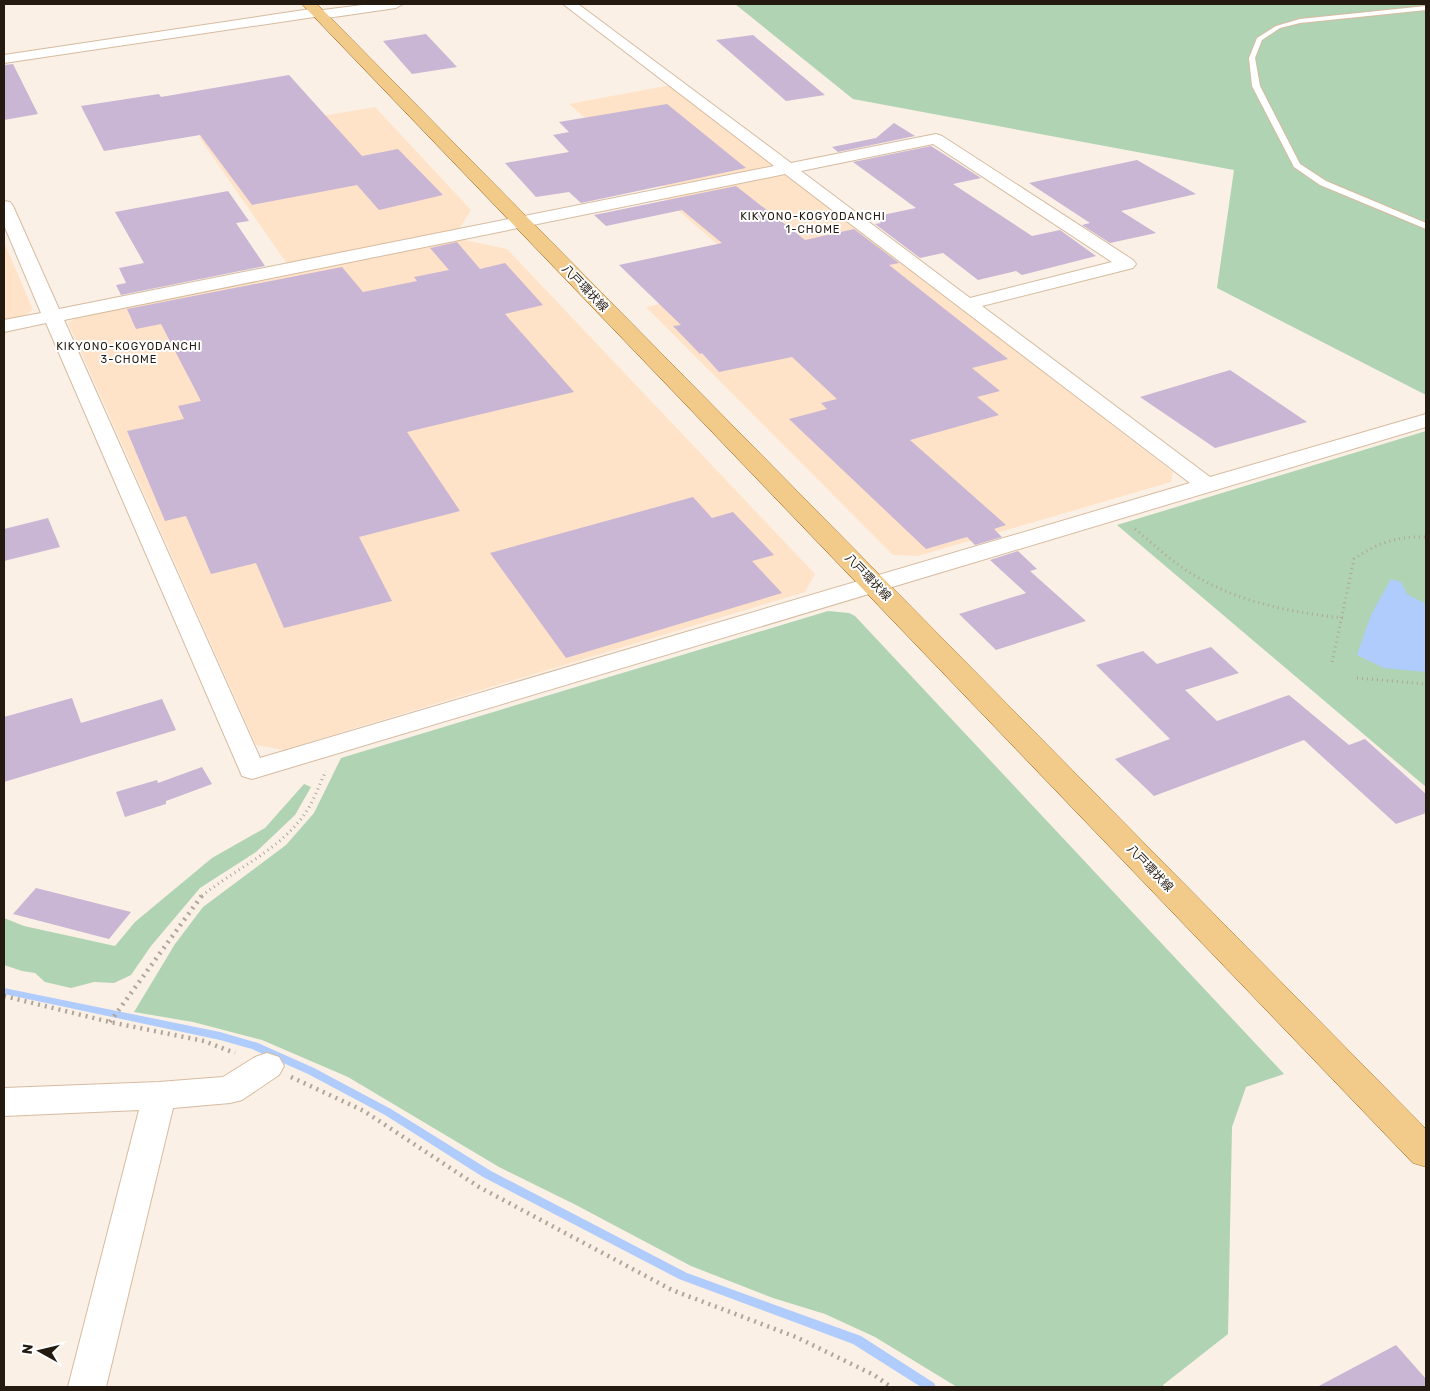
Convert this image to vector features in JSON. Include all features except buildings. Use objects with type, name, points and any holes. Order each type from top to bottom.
[{"type":"main road","name":"八戸環状線","points":[[315,10],[1426,1152]]},
{"type":"street","points":[[4,59],[315,10],[396,4]]},
{"type":"street","points":[[570,4],[1206,484]]},
{"type":"street","points":[[4,326],[936,139],[1126,264],[967,304]]},
{"type":"street","points":[[4,206],[252,770],[1206,484],[1426,420]]},
{"type":"street","points":[[4,1102],[159,1096],[230,1090],[267,1066]]},
{"type":"street","points":[[87,1387],[159,1096]]},
{"type":"lane","points":[[1426,8],[1300,21],[1278,27],[1258,39],[1252,58],[1256,86],[1297,165],[1323,183],[1426,226]]},
{"type":"path","points":[[1116,512],[1167,555],[1198,578],[1219,588],[1279,609],[1342,618]]},
{"type":"path","points":[[1332,662],[1342,618],[1347,584],[1354,559],[1367,549],[1389,539],[1426,537]]},
{"type":"path","points":[[1357,678],[1426,684]]},
{"type":"path","points":[[110,1022],[200,897],[225,877],[258,858],[282,838],[304,815],[333,756],[329,747]]},
{"type":"path","points":[[4,996],[110,1022],[204,1041],[267,1066],[364,1111],[479,1187],[672,1290],[796,1337],[874,1375],[891,1387]]},
{"type":"shaded area","points":[[671,85],[1173,472],[1171,482],[918,556],[893,555],[646,307],[761,282],[665,199],[675,196],[569,104]]},
{"type":"shaded area","points":[[375,107],[471,210],[458,231],[287,264],[199,137]]},
{"type":"shaded area","points":[[460,239],[507,249],[815,574],[805,592],[283,750],[256,745],[68,323],[79,316]]},
{"type":"shaded area","points":[[4,242],[33,310],[20,318],[4,321]]},
{"type":"green space","points":[[735,4],[1426,4],[1426,395],[1217,288],[1234,170],[853,99]]},
{"type":"green space","points":[[1426,431],[1426,787],[1117,525]]},
{"type":"green space","points":[[828,611],[849,613],[855,616],[1284,1074],[1246,1087],[1232,1127],[1228,1334],[1163,1385],[1164,1387],[957,1387],[875,1337],[825,1314],[773,1298],[691,1266],[576,1205],[499,1167],[348,1077],[262,1040],[193,1022],[134,1012],[175,944],[203,907],[286,845],[314,813],[341,758]]},
{"type":"green space","points":[[304,784],[311,787],[295,815],[256,852],[200,888],[151,946],[131,975],[114,983],[94,982],[71,988],[45,982],[35,973],[4,965],[4,918],[24,926],[115,946],[135,922],[212,858],[265,828]]},
{"type":"water","points":[[1391,579],[1401,582],[1407,594],[1426,604],[1426,672],[1384,668],[1357,655],[1371,615]]},
{"type":"waterway","points":[[4,991],[220,1036],[255,1046],[311,1071],[388,1112],[487,1174],[683,1276],[857,1340],[930,1387]]},
{"type":"district","name":"KIKYONO-KOGYODANCHI 1-CHOME","points":[[813,222]]},
{"type":"district","name":"KIKYONO-KOGYODANCHI 3-CHOME","points":[[129,352]]}]
